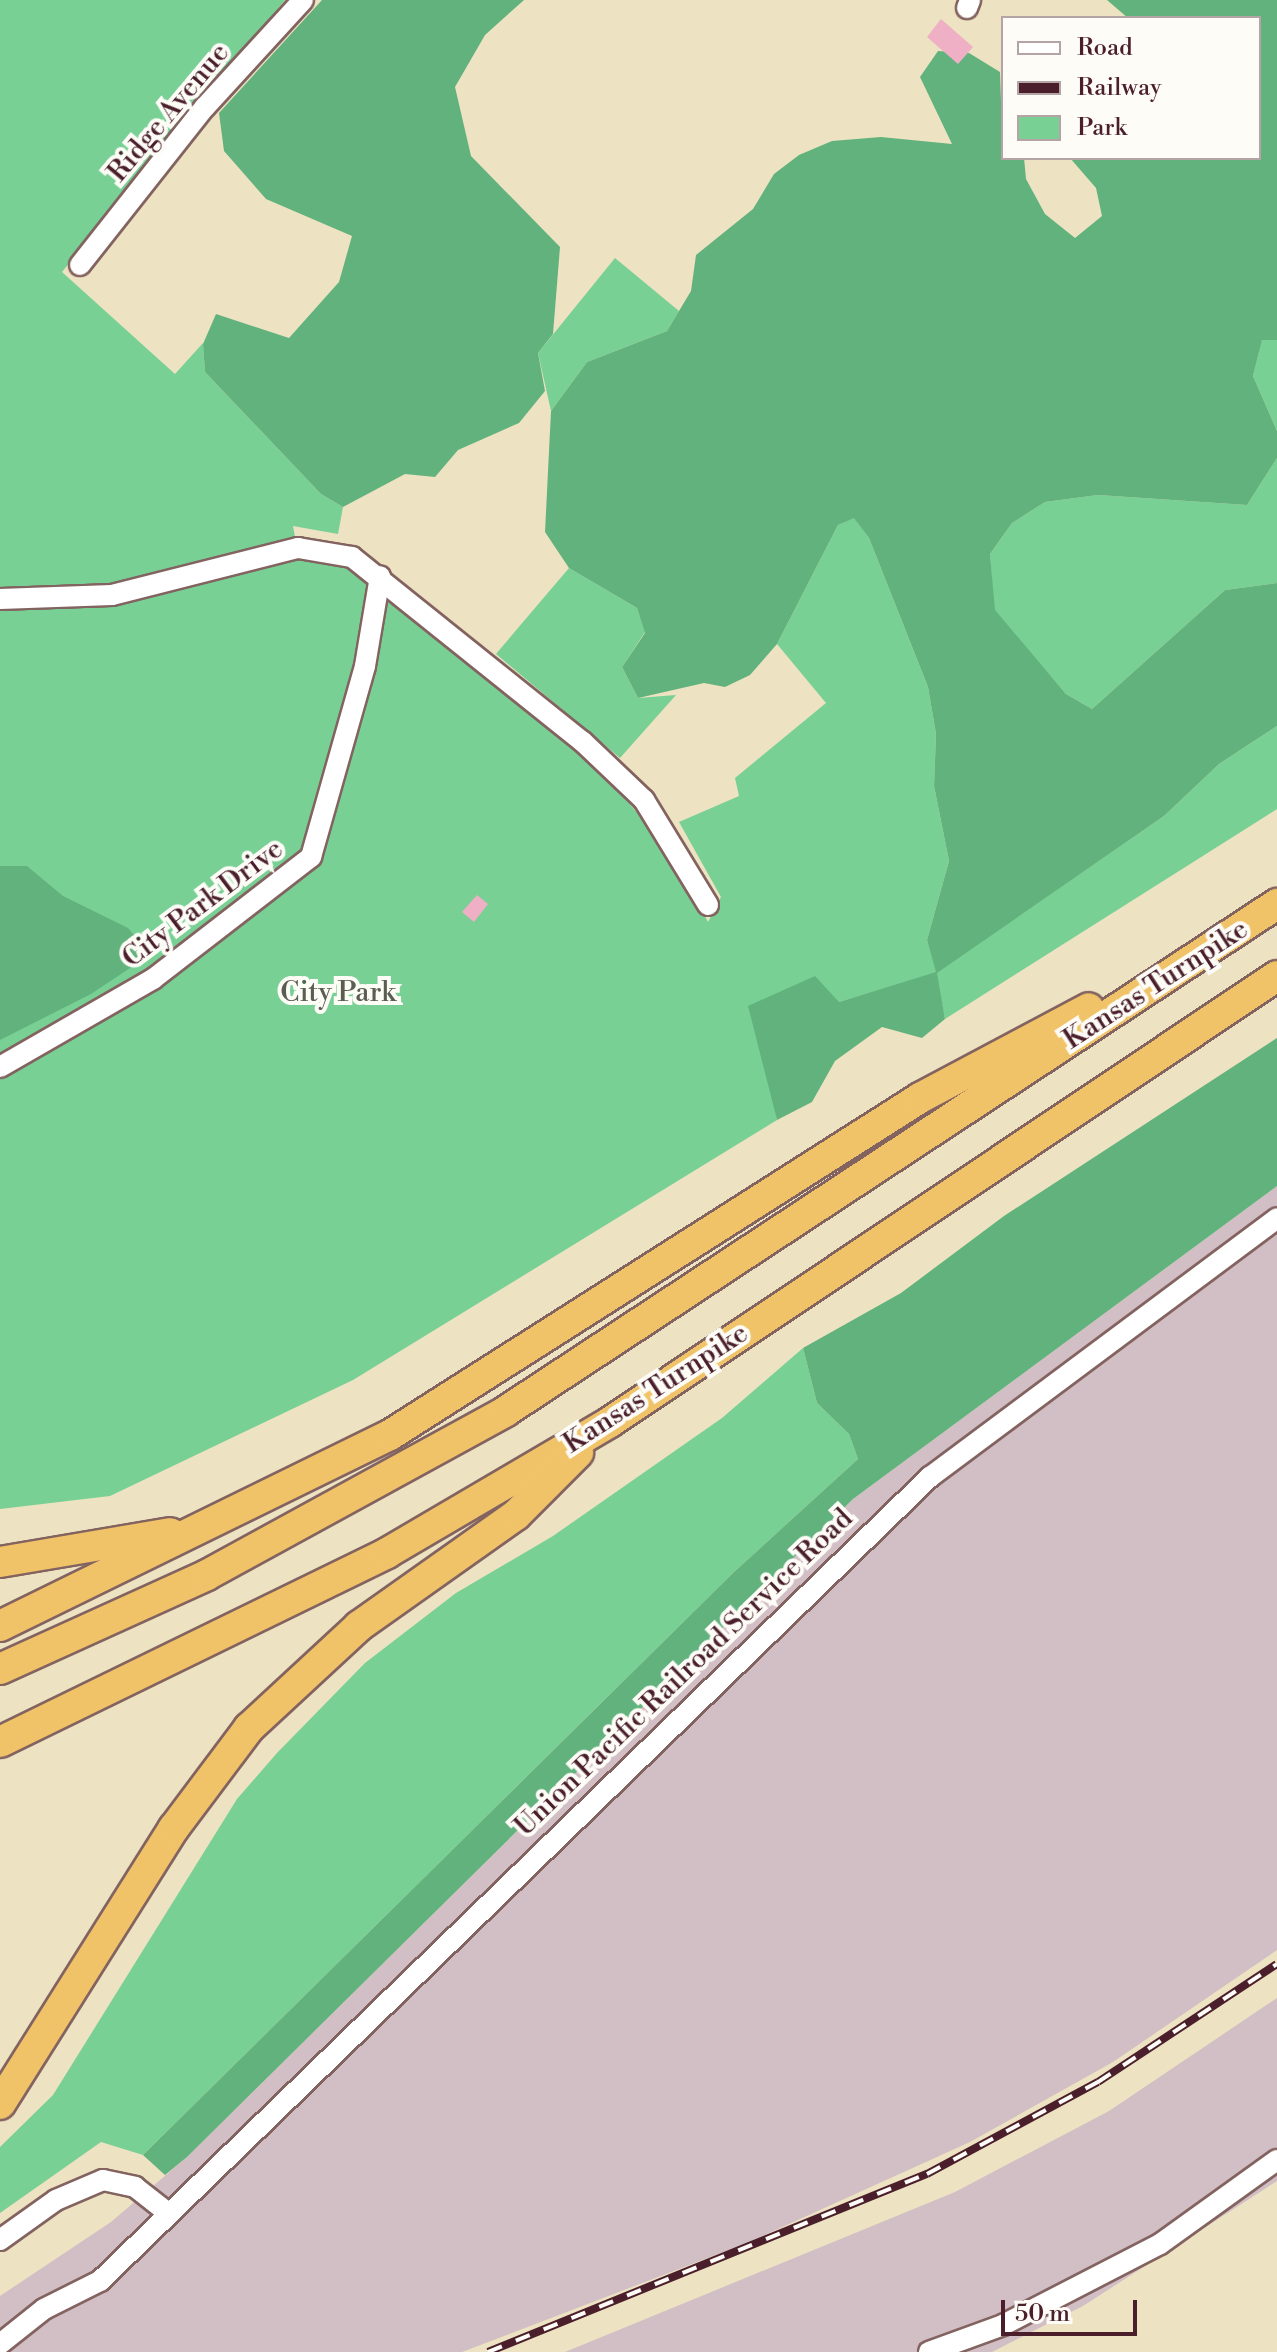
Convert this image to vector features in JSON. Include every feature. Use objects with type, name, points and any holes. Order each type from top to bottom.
[{"type":"highway","points":[[0,1626],[220,1523],[390,1435],[920,1098],[1270,909]]},
{"type":"highway","name":"Kansas Turnpike","points":[[0,1669],[207,1575],[506,1411],[1270,909]]},
{"type":"highway","name":"Kansas Turnpike","points":[[0,1742],[387,1553],[610,1422],[1277,976]]},
{"type":"highway","points":[[0,2104],[174,1828],[249,1728],[359,1626],[516,1515],[610,1422]]},
{"type":"highway","points":[[0,1562],[220,1523]]},
{"type":"street","name":"Ridge Avenue","points":[[80,265],[205,107],[303,0]]},
{"type":"street","points":[[0,599],[112,595],[298,548],[328,549],[380,576],[644,800],[708,905]]},
{"type":"street","name":"City Park Drive","points":[[0,1067],[153,979],[311,857],[366,662],[380,576]]},
{"type":"street","name":"Union Pacific Railroad Service Road","points":[[0,2344],[44,2309],[100,2281],[930,1477],[1277,1218]]},
{"type":"street","points":[[929,2352],[1003,2325],[1160,2244],[1277,2160]]},
{"type":"street","points":[[0,2240],[56,2200],[103,2180],[135,2187],[168,2213]]},
{"type":"shaded area","points":[[1277,1186],[1277,1950],[1113,2062],[970,2142],[747,2243],[462,2352],[0,2352],[0,2296],[111,2222],[187,2157],[853,1499]]},
{"type":"shaded area","points":[[1277,1998],[1277,2181],[1083,2306],[992,2352],[565,2352],[955,2192],[1109,2111]]},
{"type":"green space","name":"City Park","points":[[0,0],[285,0],[62,272],[175,374],[203,343],[205,372],[321,494],[343,507],[338,534],[293,526],[299,559],[337,560],[364,575],[589,759],[671,850],[708,922],[721,897],[679,822],[739,796],[735,778],[826,703],[777,644],[838,525],[854,517],[869,538],[928,687],[936,734],[934,786],[949,861],[927,940],[937,972],[1164,816],[1219,764],[1277,726],[1277,809],[945,1019],[936,973],[839,1002],[767,1066],[777,1120],[353,1380],[110,1496],[0,1509]]},
{"type":"green space","points":[[322,0],[524,0],[485,35],[455,87],[471,156],[560,247],[553,334],[538,353],[545,391],[519,423],[458,450],[435,477],[405,474],[343,507],[321,494],[205,372],[203,344],[216,314],[289,338],[339,282],[352,236],[266,199],[224,151],[219,113]]},
{"type":"green space","points":[[1107,0],[1277,0],[1277,340],[1262,340],[1253,376],[1277,431],[1277,458],[1247,505],[1098,495],[1045,502],[1012,523],[990,554],[995,610],[1066,694],[1092,709],[1225,590],[1277,583],[1277,726],[1219,764],[1164,816],[937,973],[945,1019],[922,1038],[882,1027],[835,1061],[812,1102],[777,1120],[748,1006],[815,976],[839,1002],[936,972],[927,940],[949,861],[934,786],[936,734],[928,687],[869,538],[854,518],[838,525],[777,644],[750,675],[725,687],[704,683],[638,698],[622,667],[645,633],[637,608],[569,568],[545,532],[551,411],[587,362],[667,331],[691,291],[696,255],[753,209],[774,174],[799,155],[832,141],[881,137],[952,144],[920,77],[938,51],[969,53],[1000,72],[1001,160],[1024,160],[1026,179],[1045,214],[1075,238],[1102,216],[1096,188],[1072,160],[1261,160],[1261,16],[1126,16]]},
{"type":"green space","points":[[615,258],[679,311],[667,331],[587,362],[551,411],[538,353]]},
{"type":"green space","points":[[1262,339],[1277,340],[1277,431],[1253,376]]},
{"type":"green space","points":[[1277,458],[1277,583],[1225,590],[1092,709],[1066,694],[994,610],[990,554],[1012,523],[1045,502],[1098,495],[1247,505]]},
{"type":"green space","points":[[569,568],[637,608],[645,632],[622,667],[638,698],[676,695],[620,758],[496,654]]},
{"type":"green space","points":[[0,866],[27,866],[63,896],[128,928],[144,947],[136,964],[91,994],[0,1040]]},
{"type":"green space","points":[[1277,1038],[1277,1186],[853,1499],[187,2157],[165,2175],[143,2155],[734,1572],[858,1459],[849,1434],[817,1403],[803,1348],[901,1293],[1004,1216]]},
{"type":"green space","points":[[803,1348],[817,1403],[849,1434],[858,1459],[734,1572],[143,2155],[101,2142],[0,2213],[0,2147],[53,2095],[237,1799],[277,1753],[365,1663],[456,1593],[553,1536],[722,1418]]},
{"type":"building","points":[[941,19],[973,47],[958,64],[927,37]]},
{"type":"building","points":[[477,895],[488,904],[474,922],[462,912]]},
{"type":"railway","points":[[488,2352],[927,2174],[1098,2082],[1277,1964]]}]
